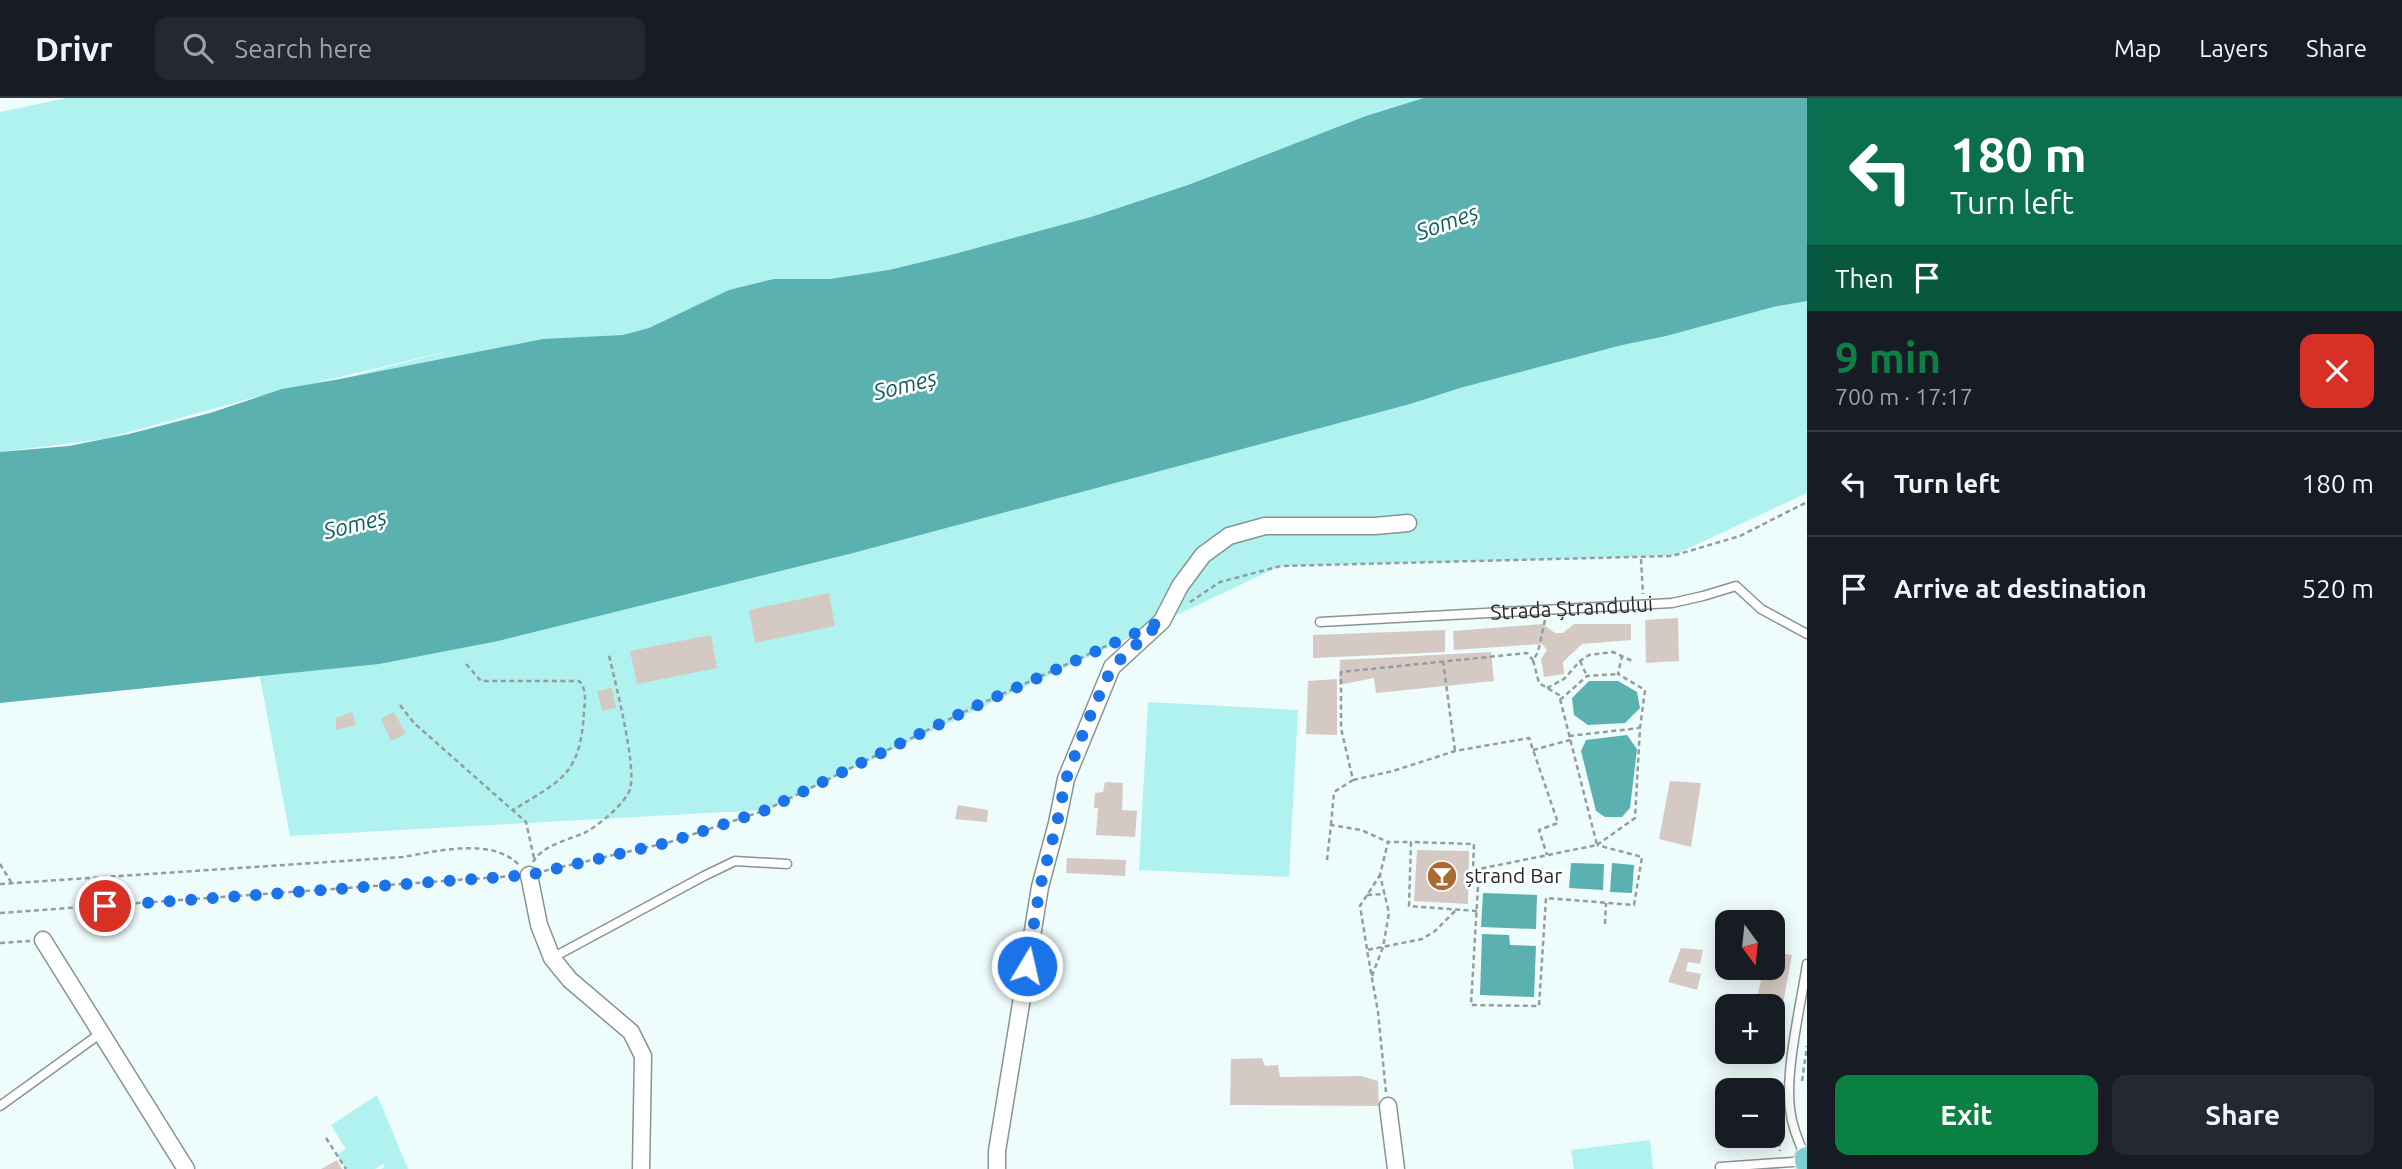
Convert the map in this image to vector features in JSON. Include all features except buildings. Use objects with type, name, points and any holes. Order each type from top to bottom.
[{"type":"street","points":[[997,1169],[997,1151],[1040,887],[1066,779],[1112,667],[1162,621],[1180,586],[1203,555],[1229,536],[1265,526],[1375,526],[1408,523]]},
{"type":"street","points":[[529,875],[539,925],[552,958],[570,980],[631,1032],[643,1056],[641,1169]]},
{"type":"street","points":[[43,940],[186,1169]]},
{"type":"street","points":[[1388,1106],[1396,1169]]},
{"type":"lane","name":"Strada Ștrandului","points":[[1320,622],[1672,603],[1736,586],[1761,609],[1807,634]]},
{"type":"lane","points":[[552,958],[735,861],[787,864]]},
{"type":"lane","points":[[1720,1167],[1801,1161],[1790,1107],[1792,1063],[1807,964]]},
{"type":"lane","points":[[0,1106],[102,1033]]},
{"type":"path","points":[[1162,621],[1220,582],[1280,566],[1672,556],[1740,536],[1807,502]]},
{"type":"path","points":[[1642,557],[1643,604]]},
{"type":"path","points":[[1533,660],[1538,652],[1546,610]]},
{"type":"path","points":[[0,913],[529,875],[670,842],[766,810],[974,707],[1124,638]]},
{"type":"path","points":[[1353,780],[1341,727],[1341,672],[1538,652]]},
{"type":"path","points":[[1547,688],[1564,679],[1589,655],[1614,652],[1632,661]]},
{"type":"path","points":[[1527,653],[1533,660],[1539,682],[1559,695],[1597,845]]},
{"type":"path","points":[[534,858],[547,849],[591,830],[620,804],[630,790],[630,759],[609,655]]},
{"type":"path","points":[[1618,674],[1622,656]]},
{"type":"path","points":[[1580,661],[1587,676]]},
{"type":"path","points":[[1443,662],[1455,751]]},
{"type":"path","points":[[466,664],[481,681],[579,681],[583,685],[583,729],[577,756],[568,772],[551,787],[513,810]]},
{"type":"path","points":[[1331,825],[1361,830],[1388,842],[1474,844],[1473,869],[1597,845],[1635,818],[1645,690],[1618,674],[1587,676],[1560,700]]},
{"type":"path","points":[[400,705],[414,723],[526,822],[534,858],[529,875]]},
{"type":"path","points":[[1534,750],[1569,738],[1640,728]]},
{"type":"path","points":[[1327,860],[1334,792],[1353,780],[1455,751],[1529,738],[1558,823],[1539,830],[1548,855]]},
{"type":"path","points":[[1388,842],[1380,876],[1360,905],[1378,1013],[1388,1106]]},
{"type":"path","points":[[1411,842],[1409,906],[1477,911]]},
{"type":"path","points":[[1479,869],[1471,1005],[1539,1006],[1546,898],[1634,905],[1642,857],[1597,845]]},
{"type":"path","points":[[0,884],[404,857],[455,847],[481,849],[511,856],[529,875]]},
{"type":"path","points":[[0,864],[11,884]]},
{"type":"path","points":[[1372,977],[1383,947],[1389,913],[1380,876]]},
{"type":"path","points":[[1367,895],[1385,894]]},
{"type":"path","points":[[1605,924],[1606,903]]},
{"type":"path","points":[[1367,950],[1422,939],[1436,931],[1457,909]]},
{"type":"path","points":[[0,943],[43,940]]},
{"type":"path","points":[[1801,1091],[1807,1046]]},
{"type":"path","points":[[326,1138],[346,1169]]},
{"type":"path","points":[[1784,1148],[1801,1161]]},
{"type":"shaded area","points":[[67,98],[1807,98],[1807,493],[1672,556],[1280,566],[766,810],[290,836],[210,413],[457,349],[252,398],[104,439],[0,452],[0,112]]},
{"type":"shaded area","points":[[1148,702],[1298,710],[1289,877],[1139,870]]},
{"type":"shaded area","points":[[377,1095],[408,1169],[381,1169],[385,1167],[383,1164],[375,1169],[346,1169],[337,1155],[346,1149],[331,1125]]},
{"type":"shaded area","points":[[1650,1140],[1653,1169],[1574,1169],[1571,1150]]},
{"type":"water","name":"Someș","points":[[1424,98],[1807,98],[1807,301],[1622,345],[853,553],[498,641],[379,664],[0,703],[0,452],[69,446],[129,434],[210,413],[282,389],[543,339],[623,335],[649,328],[729,290],[774,279],[830,279],[889,270],[947,256],[1091,217],[1188,185],[1366,116]]},
{"type":"water","points":[[1589,681],[1618,681],[1637,692],[1640,708],[1625,723],[1588,725],[1574,715],[1572,698]]},
{"type":"water","points":[[1627,735],[1637,749],[1630,808],[1622,817],[1605,817],[1596,811],[1581,751],[1586,740]]},
{"type":"water","points":[[1571,863],[1604,864],[1603,890],[1569,888]]},
{"type":"water","points":[[1612,863],[1634,865],[1632,893],[1610,892]]},
{"type":"water","points":[[1483,893],[1537,895],[1536,929],[1481,927]]},
{"type":"water","points":[[1482,934],[1509,935],[1510,945],[1536,946],[1534,997],[1480,995]]},
{"type":"place","name":"ștrand Bar","points":[[1442,876]]},
{"type":"route","points":[[105,906],[529,875],[670,842],[766,810],[974,707],[1162,621],[1112,667],[1087,723],[1066,779],[1040,887],[1027,966]]}]
